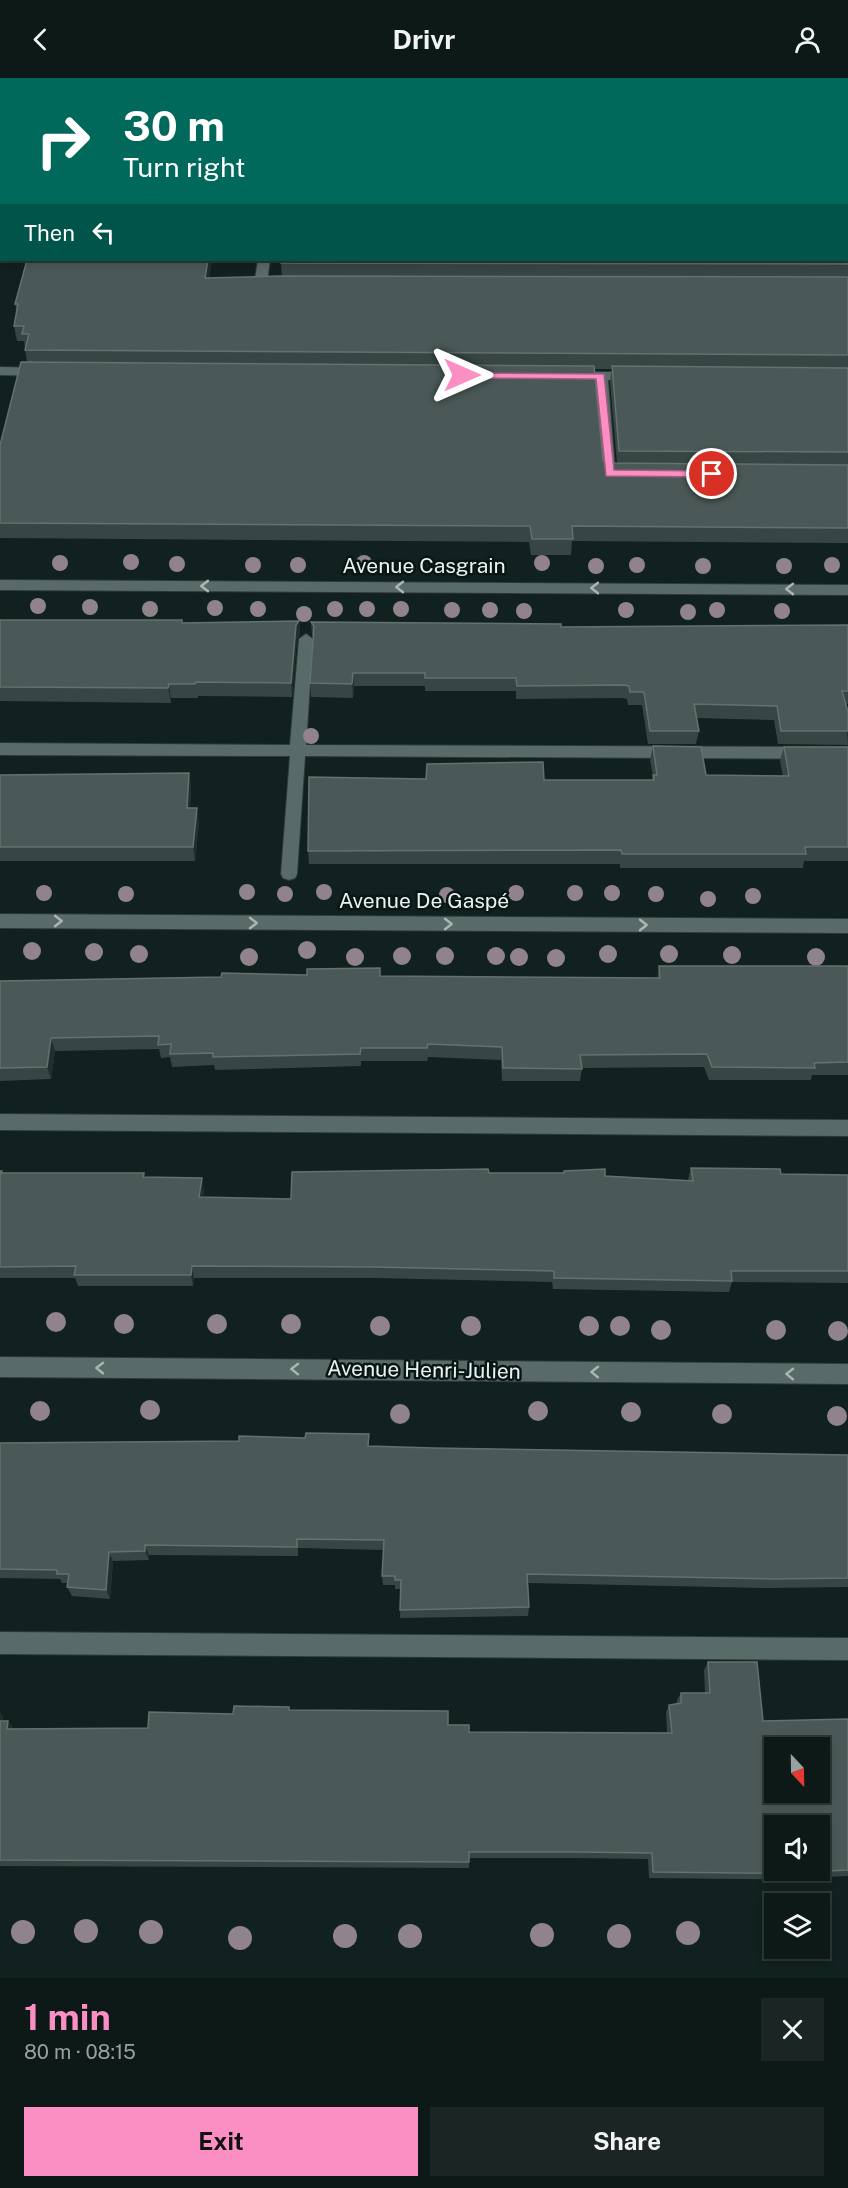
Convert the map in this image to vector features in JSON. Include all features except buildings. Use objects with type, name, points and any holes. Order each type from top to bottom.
[{"type":"street","points":[[264,261],[260,285],[294,286]]},
{"type":"street","points":[[0,371],[59,372]]},
{"type":"street","points":[[554,375],[648,376]]},
{"type":"street","points":[[601,376],[609,473],[642,474]]},
{"type":"street","name":"Avenue Casgrain","points":[[0,585],[848,590]]},
{"type":"street","points":[[289,874],[306,639]]},
{"type":"street","points":[[0,749],[848,753]]},
{"type":"street","name":"Avenue De Gaspé","points":[[0,921],[848,926]]},
{"type":"street","points":[[0,1122],[848,1128]]},
{"type":"street","name":"Avenue Henri-Julien","points":[[0,1367],[848,1374]]},
{"type":"street","points":[[0,1643],[848,1649]]},
{"type":"route","points":[[462,375],[601,376],[609,473],[712,474]]}]
